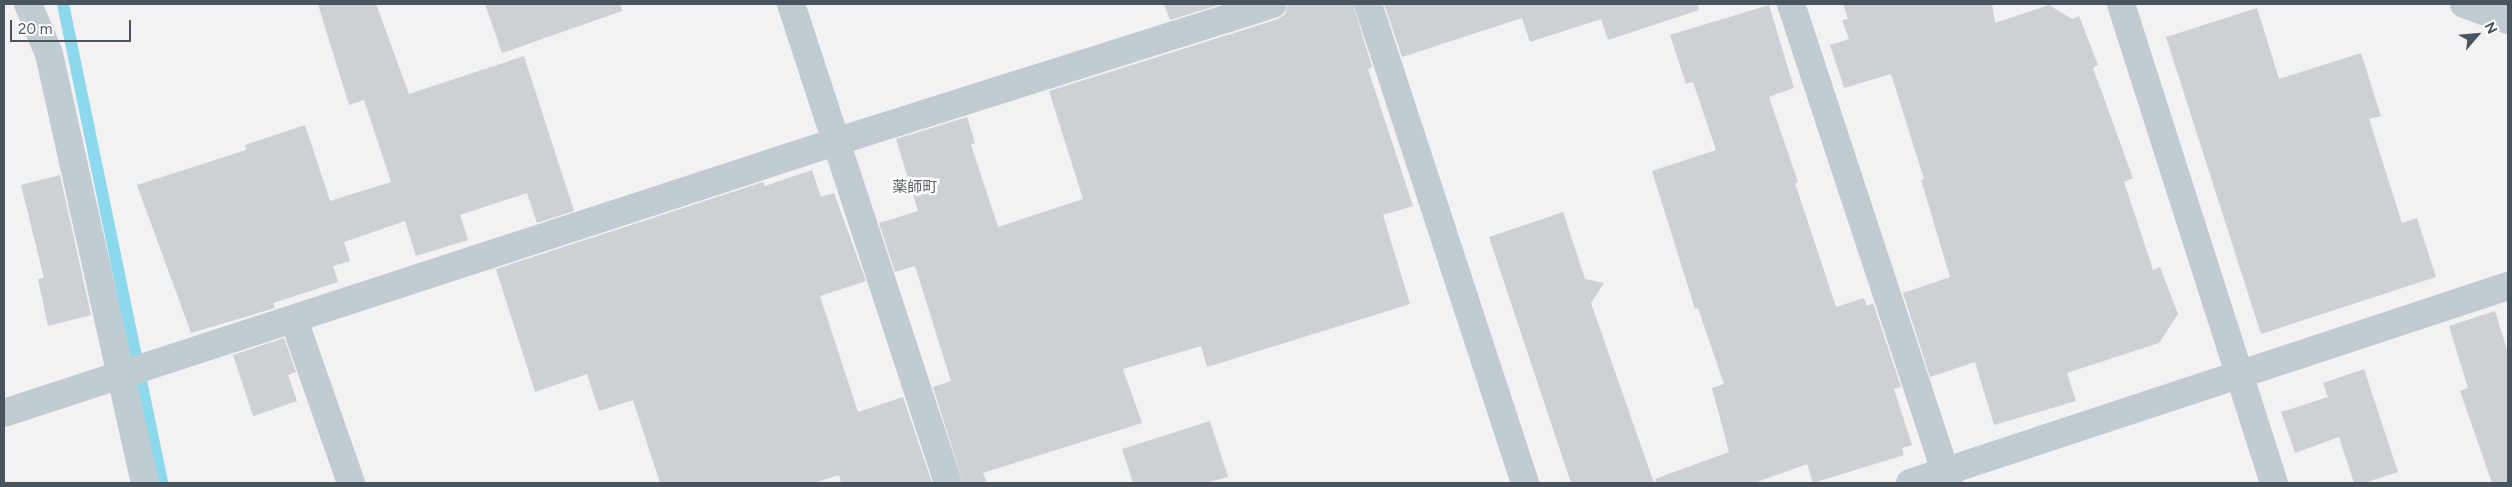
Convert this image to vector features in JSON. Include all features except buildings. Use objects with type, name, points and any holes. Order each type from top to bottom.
[{"type":"street","points":[[28,4],[49,54],[145,483]]},
{"type":"street","points":[[791,4],[948,483]]},
{"type":"street","points":[[4,413],[835,142],[1273,4]]},
{"type":"street","points":[[1368,4],[1525,483]]},
{"type":"street","points":[[1791,4],[1947,477]]},
{"type":"street","points":[[2121,4],[2274,483]]},
{"type":"street","points":[[2464,4],[2508,20]]},
{"type":"street","points":[[1910,483],[1947,477],[2239,376],[2508,286]]},
{"type":"street","points":[[294,320],[351,483]]},
{"type":"waterway","points":[[63,4],[162,483]]},
{"type":"district","name":"薬師町","points":[[915,188]]}]
